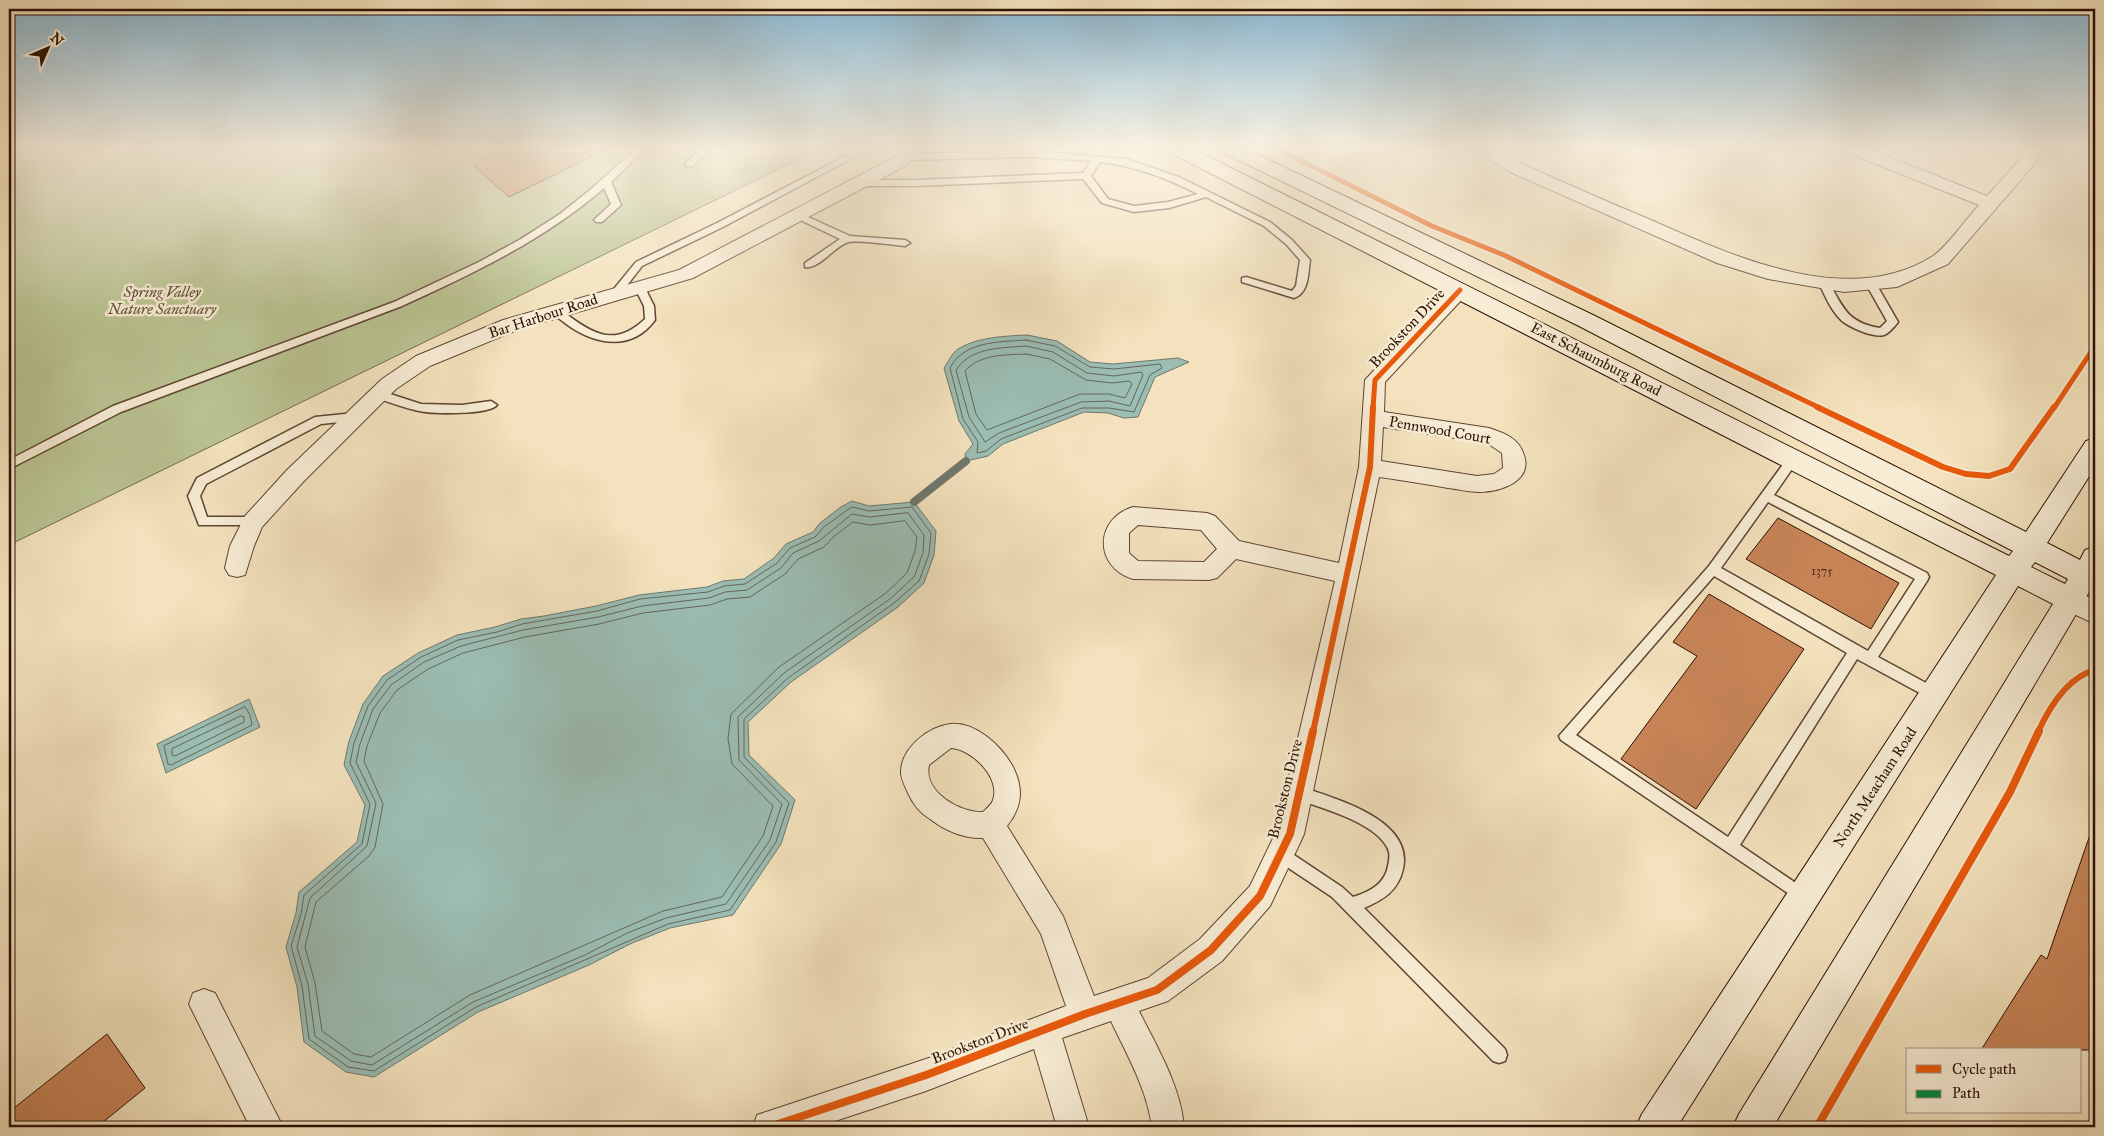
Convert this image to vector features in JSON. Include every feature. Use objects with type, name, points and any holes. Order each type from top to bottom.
[{"type":"main road","name":"East Schaumburg Road","points":[[1284,202],[1793,459],[2022,559]]},
{"type":"main road","name":"East Schaumburg Road","points":[[1340,202],[1584,320],[2022,559]]},
{"type":"main road","name":"North Meacham Road","points":[[1655,1127],[2095,448]]},
{"type":"main road","points":[[1752,1127],[2088,585],[2022,559]]},
{"type":"street","name":"Bar Harbour Road","points":[[237,568],[242,546],[252,522],[295,476],[378,394],[389,384],[432,357],[502,328],[556,310],[686,274],[822,202]]},
{"type":"street","points":[[1594,202],[1724,259],[1768,273],[1844,286],[1890,283],[1942,260],[1991,204],[1986,202]]},
{"type":"street","name":"Brookston Drive","points":[[769,1127],[926,1075],[1085,1014],[1157,990],[1211,950],[1260,896],[1290,834],[1348,575],[1370,467],[1375,380],[1460,290]]},
{"type":"street","name":"Pennwood Court","points":[[1370,467],[1477,484],[1493,483],[1511,476],[1515,469],[1514,454],[1507,444],[1489,436],[1373,418]]},
{"type":"street","points":[[1232,549],[1348,575]]},
{"type":"street","points":[[990,825],[1053,926],[1085,1014]]},
{"type":"street","points":[[1118,1003],[1156,1082],[1168,1120],[1168,1127]]},
{"type":"street","points":[[204,1004],[267,1127]]},
{"type":"street","points":[[1044,1030],[1073,1127]]},
{"type":"lane","points":[[9,465],[62,436],[117,410],[398,304],[535,235],[563,217],[581,202]]},
{"type":"lane","points":[[599,220],[616,205],[615,202]]},
{"type":"lane","points":[[614,294],[639,264],[764,202]]},
{"type":"lane","points":[[1109,202],[1134,209],[1179,202]]},
{"type":"lane","points":[[1223,202],[1268,224],[1289,242],[1305,260],[1301,287],[1294,295],[1246,280]]},
{"type":"lane","points":[[797,215],[848,239],[905,243]]},
{"type":"lane","points":[[809,265],[834,246],[848,239]]},
{"type":"lane","points":[[1824,283],[1838,311],[1863,330],[1882,332],[1893,322],[1871,284]]},
{"type":"lane","points":[[556,310],[576,327],[600,339],[618,340],[642,330],[650,320],[649,306],[640,288]]},
{"type":"lane","points":[[378,394],[421,408],[462,409],[491,405]]},
{"type":"lane","points":[[252,522],[203,522],[194,496],[201,481],[319,420],[355,417]]},
{"type":"lane","points":[[1793,459],[1713,569],[1566,736],[1804,897]]},
{"type":"lane","points":[[1766,496],[1923,577],[1870,659]]},
{"type":"lane","points":[[1713,569],[1934,694]]},
{"type":"lane","points":[[1730,847],[1855,651]]},
{"type":"lane","points":[[1299,793],[1373,823],[1387,836],[1397,852],[1396,870],[1391,882],[1378,895],[1350,906]]},
{"type":"lane","points":[[1280,854],[1337,892],[1499,1055]]},
{"type":"green space","name":"Spring Valley Nature Sanctuary","points":[[9,202],[711,202],[9,545]]},
{"type":"water","points":[[1027,335],[1057,341],[1090,362],[1113,364],[1178,358],[1189,362],[1155,377],[1138,417],[1124,418],[1108,413],[1084,412],[1003,444],[988,456],[966,461],[965,454],[973,444],[959,421],[944,368],[954,353],[966,345],[991,338]]},
{"type":"water","points":[[852,501],[869,506],[914,502],[936,531],[934,555],[924,583],[898,607],[791,682],[748,722],[749,755],[795,800],[781,844],[733,915],[670,928],[478,1012],[374,1077],[346,1072],[304,1042],[297,987],[286,947],[296,913],[299,892],[357,842],[365,805],[344,765],[349,741],[363,704],[383,676],[418,653],[457,635],[521,619],[596,606],[639,595],[707,587],[723,581],[744,579],[774,558],[786,544],[813,532],[820,523]]},
{"type":"water","points":[[249,699],[260,727],[166,773],[157,744]]},
{"type":"building","points":[[1778,518],[1899,583],[1871,629],[1746,559]]},
{"type":"building","points":[[1709,594],[1804,649],[1696,809],[1621,759],[1697,656],[1673,642]]},
{"type":"building","points":[[2092,829],[2095,829],[2095,1050],[2082,1050],[2082,1048],[1982,1048],[2041,955],[2047,959]]},
{"type":"building","points":[[107,1034],[145,1088],[97,1127],[9,1127],[9,1112]]},
{"type":"waterway","points":[[914,502],[966,461]]},
{"type":"cycle path","points":[[1384,202],[1432,226],[1504,255],[1922,458],[1966,474],[1989,476],[2000,474],[2010,469],[2064,394],[2095,346]]},
{"type":"cycle path","points":[[769,1127],[926,1075],[1085,1014],[1157,990],[1211,950],[1260,896],[1290,834],[1348,575],[1370,467],[1375,380],[1460,290]]},
{"type":"cycle path","points":[[1817,1127],[2010,792],[2042,724],[2068,686],[2084,673],[2095,670]]}]
